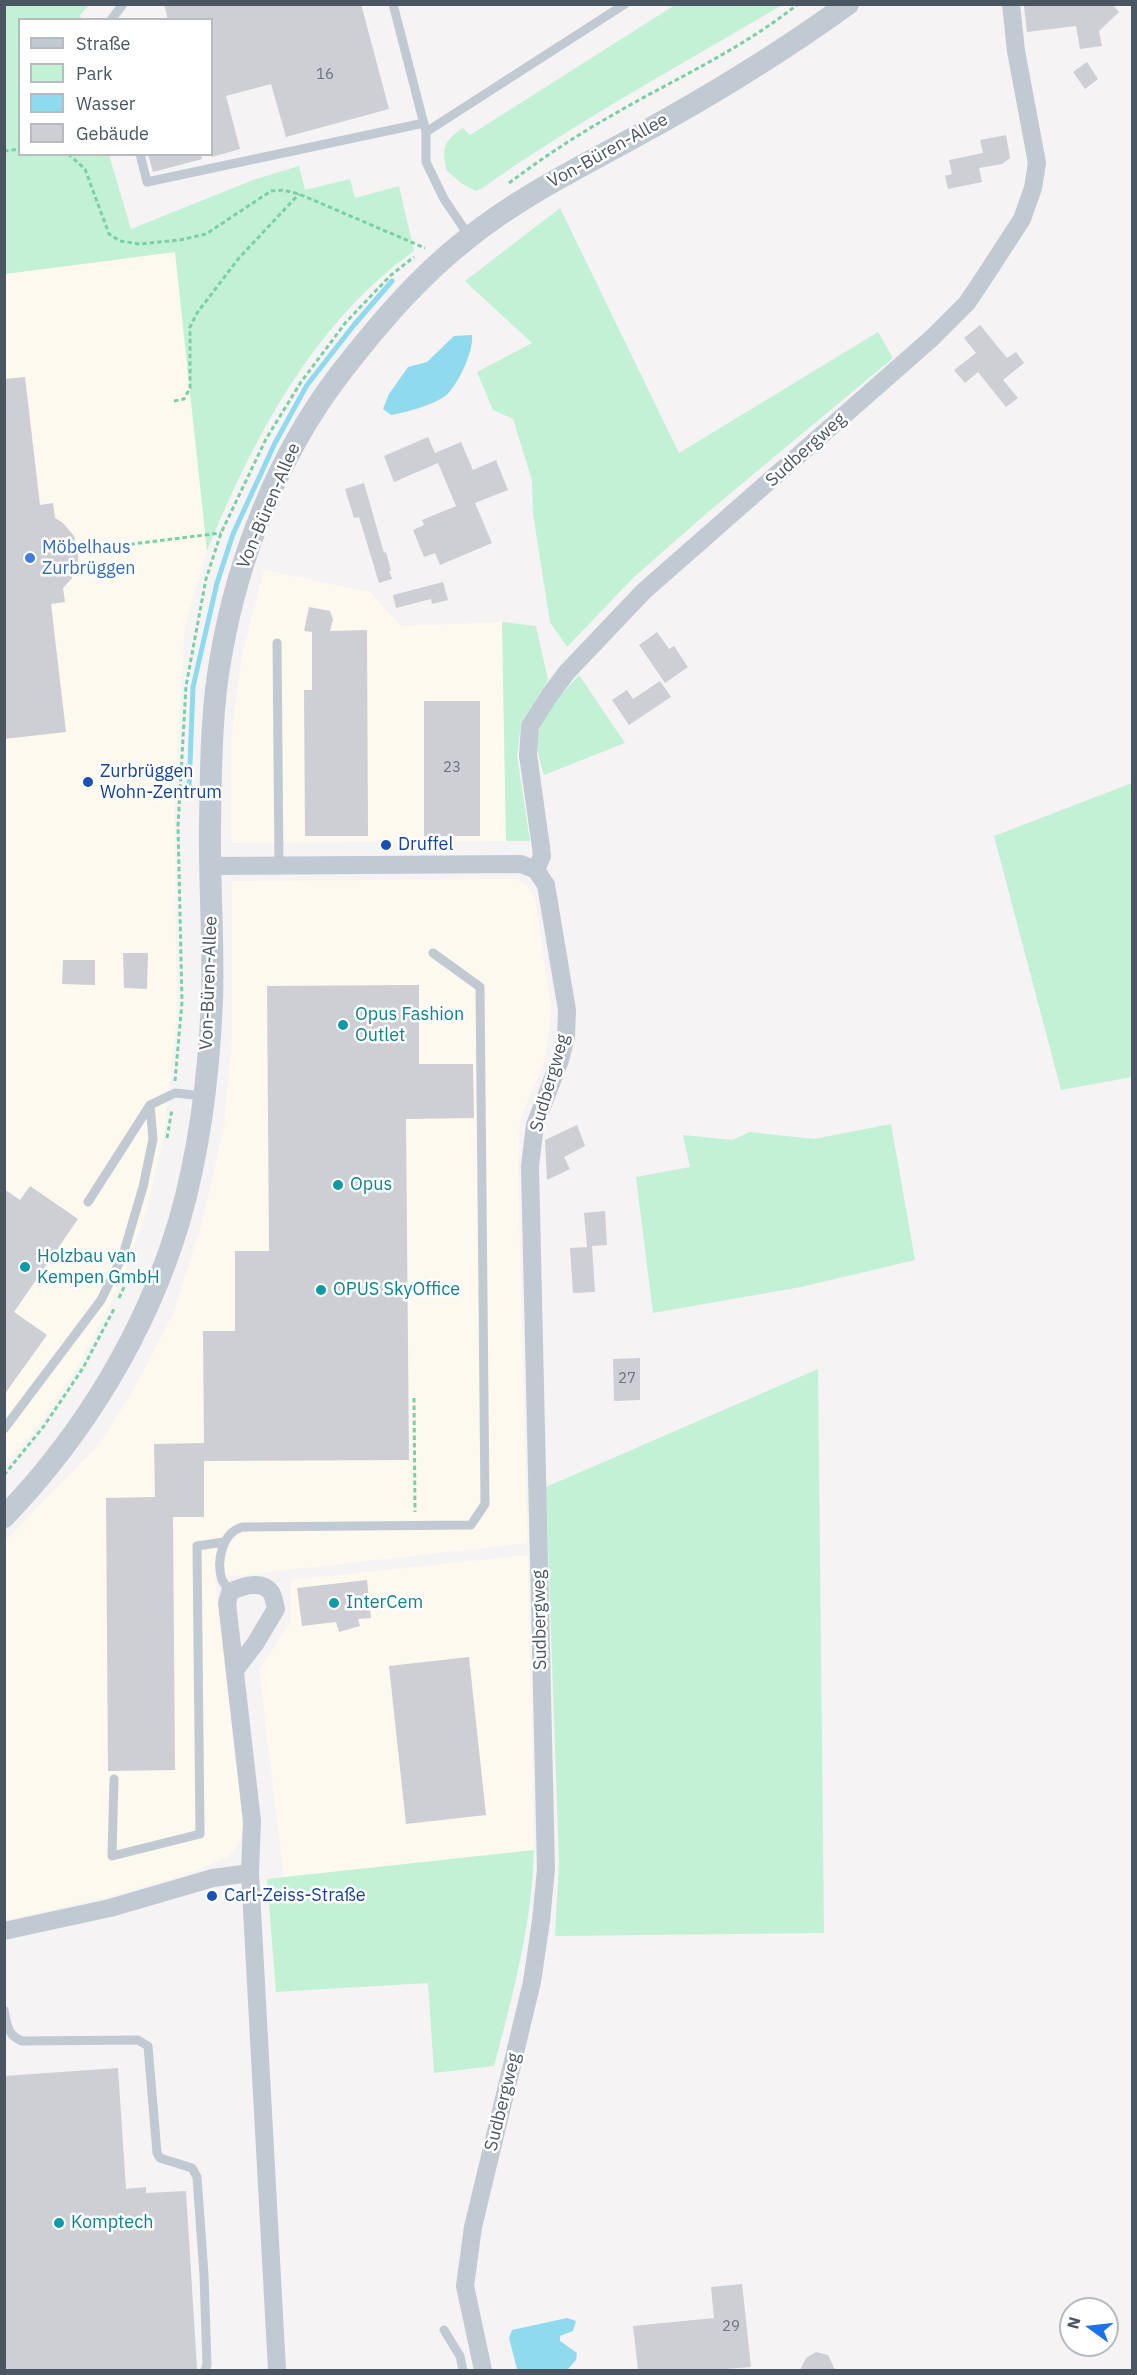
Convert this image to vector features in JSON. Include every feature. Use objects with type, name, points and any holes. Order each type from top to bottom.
[{"type":"street","name":"Von-Büren-Allee","points":[[4,1517],[24,1497],[67,1443],[108,1383],[151,1299],[179,1222],[198,1138],[212,1002],[210,866],[213,736],[220,658],[242,564],[281,470],[307,422],[368,339],[425,275],[469,236],[536,191],[648,130],[735,78],[808,33],[848,4]]},
{"type":"street","name":"Sudbergweg","points":[[483,2370],[465,2286],[473,2227],[532,1982],[546,1869],[530,1166],[535,1125],[560,1060],[566,1037],[567,1010],[546,885],[536,870],[542,856],[528,755],[530,726],[567,672],[644,591],[932,338],[967,303],[1022,219],[1033,188],[1037,163],[1016,51],[1011,4]]},
{"type":"street","points":[[210,866],[521,864],[536,870]]},
{"type":"street","points":[[235,1670],[255,1644],[276,1610],[272,1594],[263,1587],[244,1585],[230,1592],[227,1603],[252,1821],[250,1873],[277,2370]]},
{"type":"street","points":[[4,1931],[110,1908],[213,1878],[250,1873]]},
{"type":"lane","points":[[112,18],[123,4]]},
{"type":"lane","points":[[393,4],[425,128],[426,162],[444,199],[469,236]]},
{"type":"lane","points":[[140,156],[147,182],[425,128],[625,4]]},
{"type":"lane","points":[[277,643],[279,866]]},
{"type":"lane","points":[[230,1592],[222,1580],[220,1558],[224,1542],[233,1530],[242,1527],[471,1525],[485,1504],[480,987],[433,953]]},
{"type":"lane","points":[[88,1202],[150,1105],[175,1093],[203,1096]]},
{"type":"lane","points":[[4,1429],[101,1300],[123,1256],[143,1187],[153,1139],[150,1105]]},
{"type":"lane","points":[[114,1779],[112,1856],[200,1834],[197,1546],[224,1542]]},
{"type":"lane","points":[[4,2010],[8,2031],[14,2038],[22,2041],[138,2040],[148,2046],[157,2153],[160,2158],[192,2168],[196,2177],[204,2275],[207,2365],[205,2370]]},
{"type":"lane","points":[[444,2330],[460,2356],[463,2370]]},
{"type":"path","points":[[508,183],[541,159],[609,117],[704,66],[798,4]]},
{"type":"path","points":[[70,156],[85,170],[109,234],[130,244],[160,243],[206,234],[271,191],[283,190],[299,194],[425,248],[391,274],[346,322],[301,382],[266,439],[221,533],[206,579],[186,686],[178,826],[182,1002],[175,1093],[166,1143]]},
{"type":"path","points":[[174,401],[184,399],[190,388],[190,327],[197,313],[239,258],[299,194]]},
{"type":"path","points":[[108,547],[221,533]]},
{"type":"path","points":[[4,1475],[44,1426],[83,1368],[128,1277]]},
{"type":"path","points":[[414,1398],[415,1526]]},
{"type":"shaded area","points":[[175,252],[207,551],[185,626],[174,809],[177,1015],[164,1135],[146,1212],[121,1283],[80,1363],[41,1422],[5,1466],[5,274]]},
{"type":"shaded area","points":[[264,570],[370,592],[401,626],[502,622],[506,841],[231,843],[231,741],[241,661]]},
{"type":"shaded area","points":[[515,879],[527,885],[535,899],[551,1007],[546,1057],[520,1120],[518,1167],[527,1543],[215,1578],[243,1827],[239,1843],[228,1857],[188,1874],[104,1898],[5,1920],[4,1542],[99,1444],[130,1396],[173,1314],[201,1226],[224,1128],[232,1036],[232,881]]},
{"type":"shaded area","points":[[528,1555],[534,1850],[284,1877],[259,1670],[291,1621],[291,1580]]},
{"type":"green space","points":[[4,5],[89,5],[80,15],[81,18],[18,18],[18,156],[109,156],[131,229],[253,180],[299,166],[305,190],[350,179],[355,198],[399,186],[414,251],[378,280],[346,312],[316,348],[266,426],[207,551],[175,252],[5,274]]},
{"type":"green space","points":[[675,5],[782,5],[592,117],[481,189],[476,191],[461,183],[447,171],[444,150],[448,141],[463,128],[470,135]]},
{"type":"green space","points":[[560,208],[679,453],[878,332],[893,358],[708,512],[633,578],[567,647],[550,622],[533,514],[532,480],[513,419],[493,410],[477,372],[532,343],[465,281]]},
{"type":"green space","points":[[502,622],[536,626],[548,680],[521,723],[517,756],[530,841],[506,841]]},
{"type":"green space","points":[[579,675],[625,743],[544,775],[537,742],[541,724],[552,706]]},
{"type":"green space","points":[[1132,783],[1132,1077],[1061,1090],[994,836]]},
{"type":"green space","points":[[891,1124],[915,1260],[801,1287],[653,1313],[636,1177],[690,1167],[683,1135],[732,1140],[750,1132],[814,1139]]},
{"type":"green space","points":[[818,1369],[824,1933],[555,1936],[559,1864],[546,1487]]},
{"type":"green space","points":[[534,1850],[530,1905],[525,1932],[494,2066],[434,2073],[428,1983],[276,1992],[267,1879]]},
{"type":"water","points":[[472,335],[464,369],[444,397],[425,406],[398,414],[391,415],[383,409],[389,394],[408,367],[427,362],[454,336]]},
{"type":"water","points":[[567,2318],[576,2321],[573,2331],[560,2336],[560,2341],[577,2353],[576,2360],[568,2369],[517,2369],[509,2338],[512,2330]]},
{"type":"building","points":[[164,4],[361,4],[389,109],[286,137],[271,84],[226,96],[240,149],[212,157],[213,18],[168,18]]},
{"type":"building","points":[[1032,4],[1112,4],[1119,12],[1099,31],[1102,46],[1080,49],[1076,26],[1027,32],[1024,6]]},
{"type":"building","points":[[1087,62],[1098,79],[1085,89],[1073,72]]},
{"type":"building","points":[[1006,135],[1010,158],[1002,164],[979,168],[982,182],[948,189],[945,176],[952,174],[949,160],[983,153],[980,140]]},
{"type":"building","points":[[149,156],[201,156],[202,159],[153,172]]},
{"type":"building","points":[[980,325],[1007,358],[1016,352],[1024,363],[1003,380],[1018,398],[1006,407],[978,372],[965,383],[954,370],[976,353],[964,338]]},
{"type":"building","name":"Möbelhaus Zurbrüggen","points":[[25,377],[40,505],[53,503],[55,518],[63,523],[74,536],[78,549],[78,561],[72,578],[63,588],[65,602],[51,604],[66,732],[4,739],[4,379]]},
{"type":"building","points":[[428,437],[435,453],[461,442],[473,470],[496,460],[508,490],[475,503],[492,543],[440,565],[435,553],[424,557],[413,530],[424,525],[422,520],[456,506],[438,463],[394,482],[384,456]]},
{"type":"building","points":[[364,483],[391,571],[389,571],[392,579],[379,583],[359,517],[354,518],[345,489]]},
{"type":"building","points":[[443,582],[448,600],[432,604],[431,599],[396,608],[393,595]]},
{"type":"building","points":[[309,607],[330,611],[333,619],[330,631],[367,630],[368,836],[305,836],[304,690],[312,690],[312,632],[304,631]]},
{"type":"building","points":[[657,632],[669,649],[674,646],[688,667],[665,683],[639,645]]},
{"type":"building","points":[[660,681],[671,697],[629,725],[612,700],[627,690],[633,699]]},
{"type":"building","points":[[424,701],[480,701],[480,836],[424,836]]},
{"type":"building","points":[[123,953],[148,953],[147,989],[124,988]]},
{"type":"building","points":[[63,960],[95,960],[95,985],[62,984]]},
{"type":"building","points":[[419,985],[419,1064],[473,1064],[474,1118],[406,1119],[409,1460],[204,1461],[204,1517],[173,1517],[175,1770],[108,1771],[106,1498],[155,1497],[154,1444],[204,1443],[203,1331],[235,1331],[235,1251],[269,1251],[267,986]]},
{"type":"building","points":[[577,1125],[585,1146],[564,1157],[570,1169],[547,1180],[545,1140]]},
{"type":"building","name":"Holzbau van Kempen GmbH","points":[[30,1186],[78,1219],[14,1312],[47,1335],[4,1395],[4,1189],[20,1200]]},
{"type":"building","points":[[605,1211],[607,1245],[592,1246],[595,1292],[573,1293],[570,1248],[587,1247],[584,1213]]},
{"type":"building","points":[[640,1358],[640,1400],[614,1401],[613,1359]]},
{"type":"building","name":"InterCem","points":[[367,1580],[371,1618],[358,1619],[360,1626],[339,1632],[336,1622],[302,1626],[297,1588]]},
{"type":"building","points":[[469,1657],[486,1815],[406,1824],[389,1666]]},
{"type":"building","name":"Komptech","points":[[118,2068],[126,2189],[146,2187],[146,2193],[186,2191],[197,2369],[4,2370],[4,2076]]},
{"type":"building","points":[[742,2284],[751,2367],[714,2370],[638,2370],[633,2326],[714,2318],[711,2287]]},
{"type":"building","points":[[816,2352],[828,2355],[835,2370],[800,2370],[806,2358]]},
{"type":"waterway","points":[[189,789],[193,687],[217,583],[233,534],[275,443],[307,385],[392,281]]},
{"type":"place","name":"Möbelhaus Zurbrüggen","points":[[30,558]]},
{"type":"place","name":"Zurbrüggen Wohn-Zentrum","points":[[88,782]]},
{"type":"place","name":"Druffel","points":[[386,845]]},
{"type":"place","name":"Opus Fashion Outlet","points":[[343,1025]]},
{"type":"place","name":"Opus","points":[[338,1185]]},
{"type":"place","name":"Holzbau van Kempen GmbH","points":[[25,1267]]},
{"type":"place","name":"OPUS SkyOffice","points":[[321,1290]]},
{"type":"place","name":"InterCem","points":[[334,1603]]},
{"type":"place","name":"Carl-Zeiss-Straße","points":[[212,1896]]},
{"type":"place","name":"Komptech","points":[[59,2223]]}]
